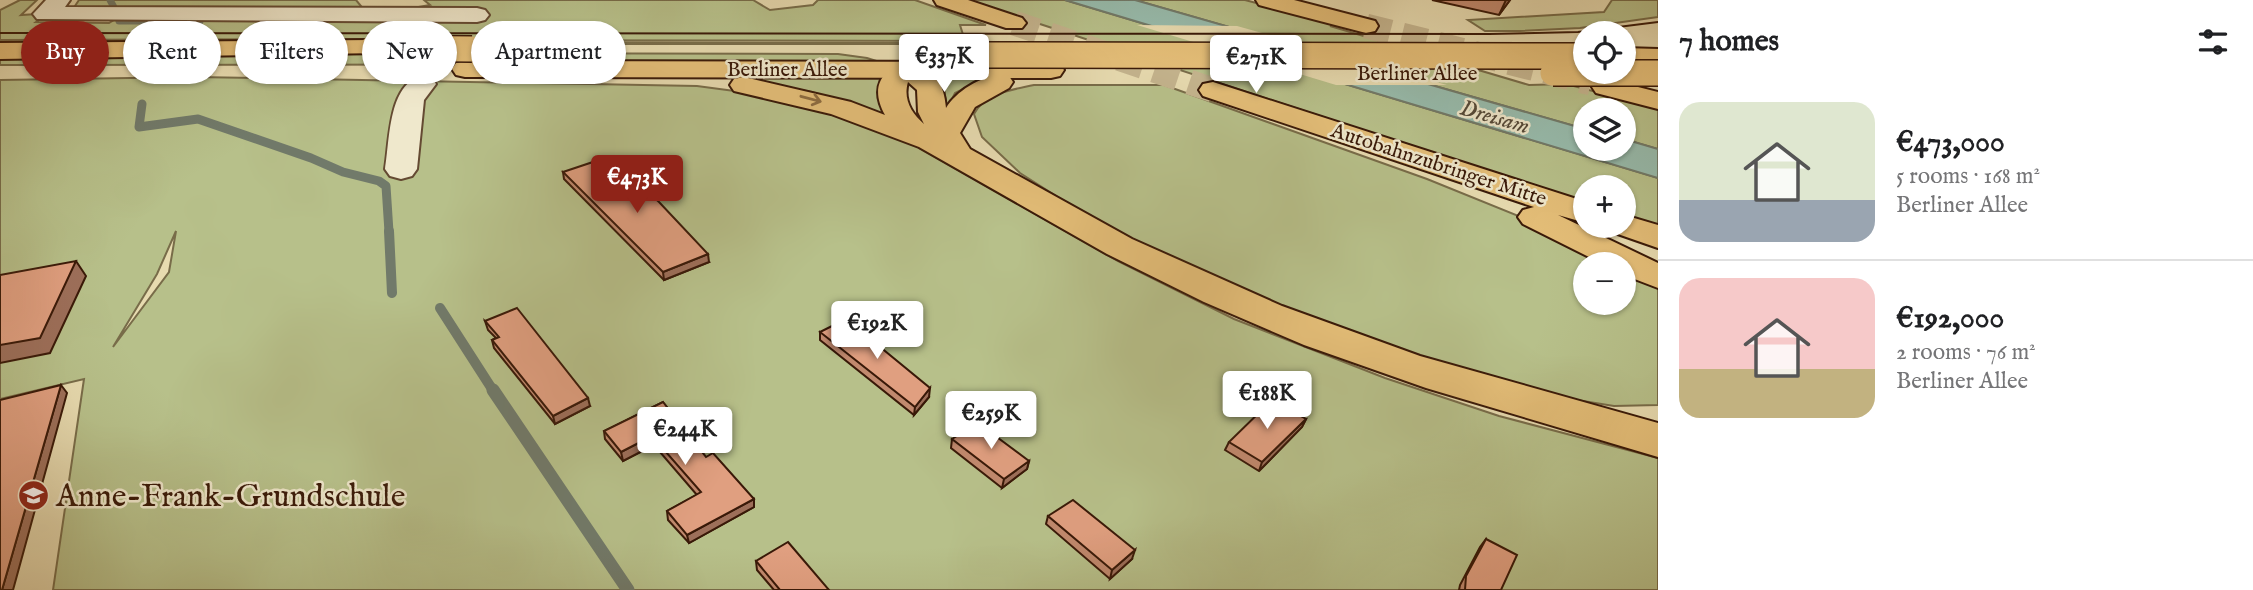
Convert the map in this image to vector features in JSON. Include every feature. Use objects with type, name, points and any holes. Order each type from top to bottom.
[{"type":"main road","points":[[945,0],[1014,23]]},
{"type":"main road","points":[[1267,0],[1366,26]]},
{"type":"main road","name":"Berliner Allee","points":[[0,51],[362,58]]},
{"type":"main road","name":"Berliner Allee","points":[[985,69],[1573,56]]},
{"type":"main road","name":"Berliner Allee","points":[[0,70],[362,58]]},
{"type":"main road","name":"Berliner Allee","points":[[457,59],[905,60],[985,69],[1658,73]]},
{"type":"main road","name":"Berliner Allee","points":[[469,59],[648,69],[905,60]]},
{"type":"main road","points":[[905,60],[893,80],[893,102],[903,121],[1015,188],[1132,252],[1252,308],[1370,354],[1658,440]]},
{"type":"main road","points":[[648,69],[681,79],[744,85],[841,108],[942,142]]},
{"type":"main road","points":[[942,142],[985,69]]},
{"type":"main road","points":[[1606,87],[1658,100]]},
{"type":"main road","name":"Autobahnzubringer Mitte","points":[[1213,89],[1573,208]]},
{"type":"main road","points":[[1425,159],[1658,277]]},
{"type":"main road","points":[[1636,229],[1658,237]]},
{"type":"main road","points":[[1552,409],[1658,419]]},
{"type":"lane","points":[[58,0],[46,15],[477,15]]},
{"type":"lane","points":[[401,169],[410,100],[422,84]]},
{"type":"green space","points":[[20,0],[37,0],[21,15],[37,14],[43,17],[37,21],[21,21],[21,40],[0,40],[0,10]]},
{"type":"green space","points":[[79,0],[356,0],[365,11],[401,10],[430,5],[424,0],[753,0],[770,10],[813,5],[818,0],[915,0],[986,25],[960,25],[965,41],[626,40],[626,21],[471,21],[471,40],[457,40],[457,21],[362,21],[362,39],[348,39],[348,21],[235,21],[235,39],[221,39],[221,21],[123,21],[123,40],[109,40],[109,23],[122,15],[73,9]]},
{"type":"green space","points":[[967,0],[1065,0],[1573,152],[1573,161],[1601,161],[1658,178],[1658,227],[1636,220],[1636,175],[1573,175],[1573,199]]},
{"type":"green space","points":[[1135,0],[1245,0],[1343,26],[1330,26],[1529,85],[1566,84],[1620,98],[1573,98],[1573,126]]},
{"type":"green space","points":[[1612,0],[1658,0],[1658,17],[1630,21],[1573,21],[1573,28],[1485,31],[1468,20],[1604,12]]},
{"type":"green space","points":[[626,42],[898,43],[913,44],[626,44]]},
{"type":"green space","points":[[348,53],[362,53],[362,65],[348,65]]},
{"type":"green space","points":[[457,53],[471,53],[471,64],[457,64]]},
{"type":"green space","points":[[109,54],[123,54],[123,65],[109,65]]},
{"type":"green space","points":[[221,54],[235,54],[235,65],[221,65]]},
{"type":"green space","points":[[626,54],[838,54],[886,64],[626,64]]},
{"type":"green space","points":[[0,55],[21,55],[21,65],[0,65]]},
{"type":"green space","points":[[221,77],[235,78],[235,84],[348,84],[348,80],[362,80],[362,84],[457,84],[457,82],[697,86],[757,94],[818,108],[905,140],[1118,261],[1234,319],[1385,378],[1499,416],[1658,458],[1658,590],[53,590],[84,379],[0,399],[0,80],[21,80],[21,84],[109,84],[109,78],[123,78],[123,84],[221,84]],"holes":[[[176,231],[169,272],[113,347],[157,274]]]},
{"type":"green space","points":[[880,77],[879,96],[886,112],[885,115],[812,92],[755,82],[751,78]]},
{"type":"green space","points":[[943,77],[985,78],[955,93],[949,105],[946,105]]},
{"type":"green space","points":[[1034,85],[1164,85],[1427,179],[1526,219],[1594,252],[1573,252],[1573,315],[1636,315],[1636,274],[1658,287],[1658,405],[1614,406],[1509,389],[1326,328],[1119,236],[1020,173],[982,137],[974,114],[992,96]]},
{"type":"green space","points":[[1636,102],[1658,108],[1658,149],[1636,143]]},
{"type":"water","name":"Dreisam","points":[[1065,0],[1135,0],[1573,126],[1573,152]]},
{"type":"water","name":"Dreisam","points":[[1636,143],[1658,149],[1658,178],[1601,161],[1636,161]]},
{"type":"pier","points":[[1137,25],[1237,26],[1447,85],[1336,85]]},
{"type":"building","points":[[605,158],[641,192],[646,190],[659,202],[708,254],[663,272],[563,172]]},
{"type":"building","points":[[76,261],[40,338],[0,345],[0,275]]},
{"type":"building","points":[[517,308],[588,398],[553,416],[492,340],[499,337],[485,321]]},
{"type":"building","points":[[846,319],[930,388],[915,407],[820,332]]},
{"type":"building","points":[[61,385],[2,590],[0,590],[0,400]]},
{"type":"building","points":[[1272,400],[1306,419],[1262,462],[1229,442]]},
{"type":"building","points":[[663,402],[706,457],[713,453],[754,499],[687,535],[667,511],[701,492],[652,436],[621,452],[604,431]]},
{"type":"building","points":[[978,423],[1029,461],[1004,479],[952,439]]},
{"type":"building","points":[[1073,500],[1135,550],[1112,570],[1048,516]]},
{"type":"building","points":[[1486,539],[1517,555],[1501,590],[1465,590],[1466,576]]},
{"type":"building","points":[[788,542],[829,590],[780,590],[756,561]]},
{"type":"waterway","points":[[110,0],[116,11]]},
{"type":"waterway","points":[[142,104],[139,127],[198,119],[311,158],[343,172],[379,181],[386,186],[389,232]]},
{"type":"waterway","points":[[389,231],[392,293]]},
{"type":"waterway","points":[[440,308],[494,392]]},
{"type":"waterway","points":[[493,390],[628,590]]},
{"type":"tunnel","points":[[1014,23],[1213,90]]},
{"type":"tunnel","points":[[1366,26],[1573,78]]},
{"type":"tram line","points":[[0,33],[1489,34],[1578,32],[1658,22]]},
{"type":"place","name":"Anne-Frank-Grundschule","points":[[33,495]]}]
